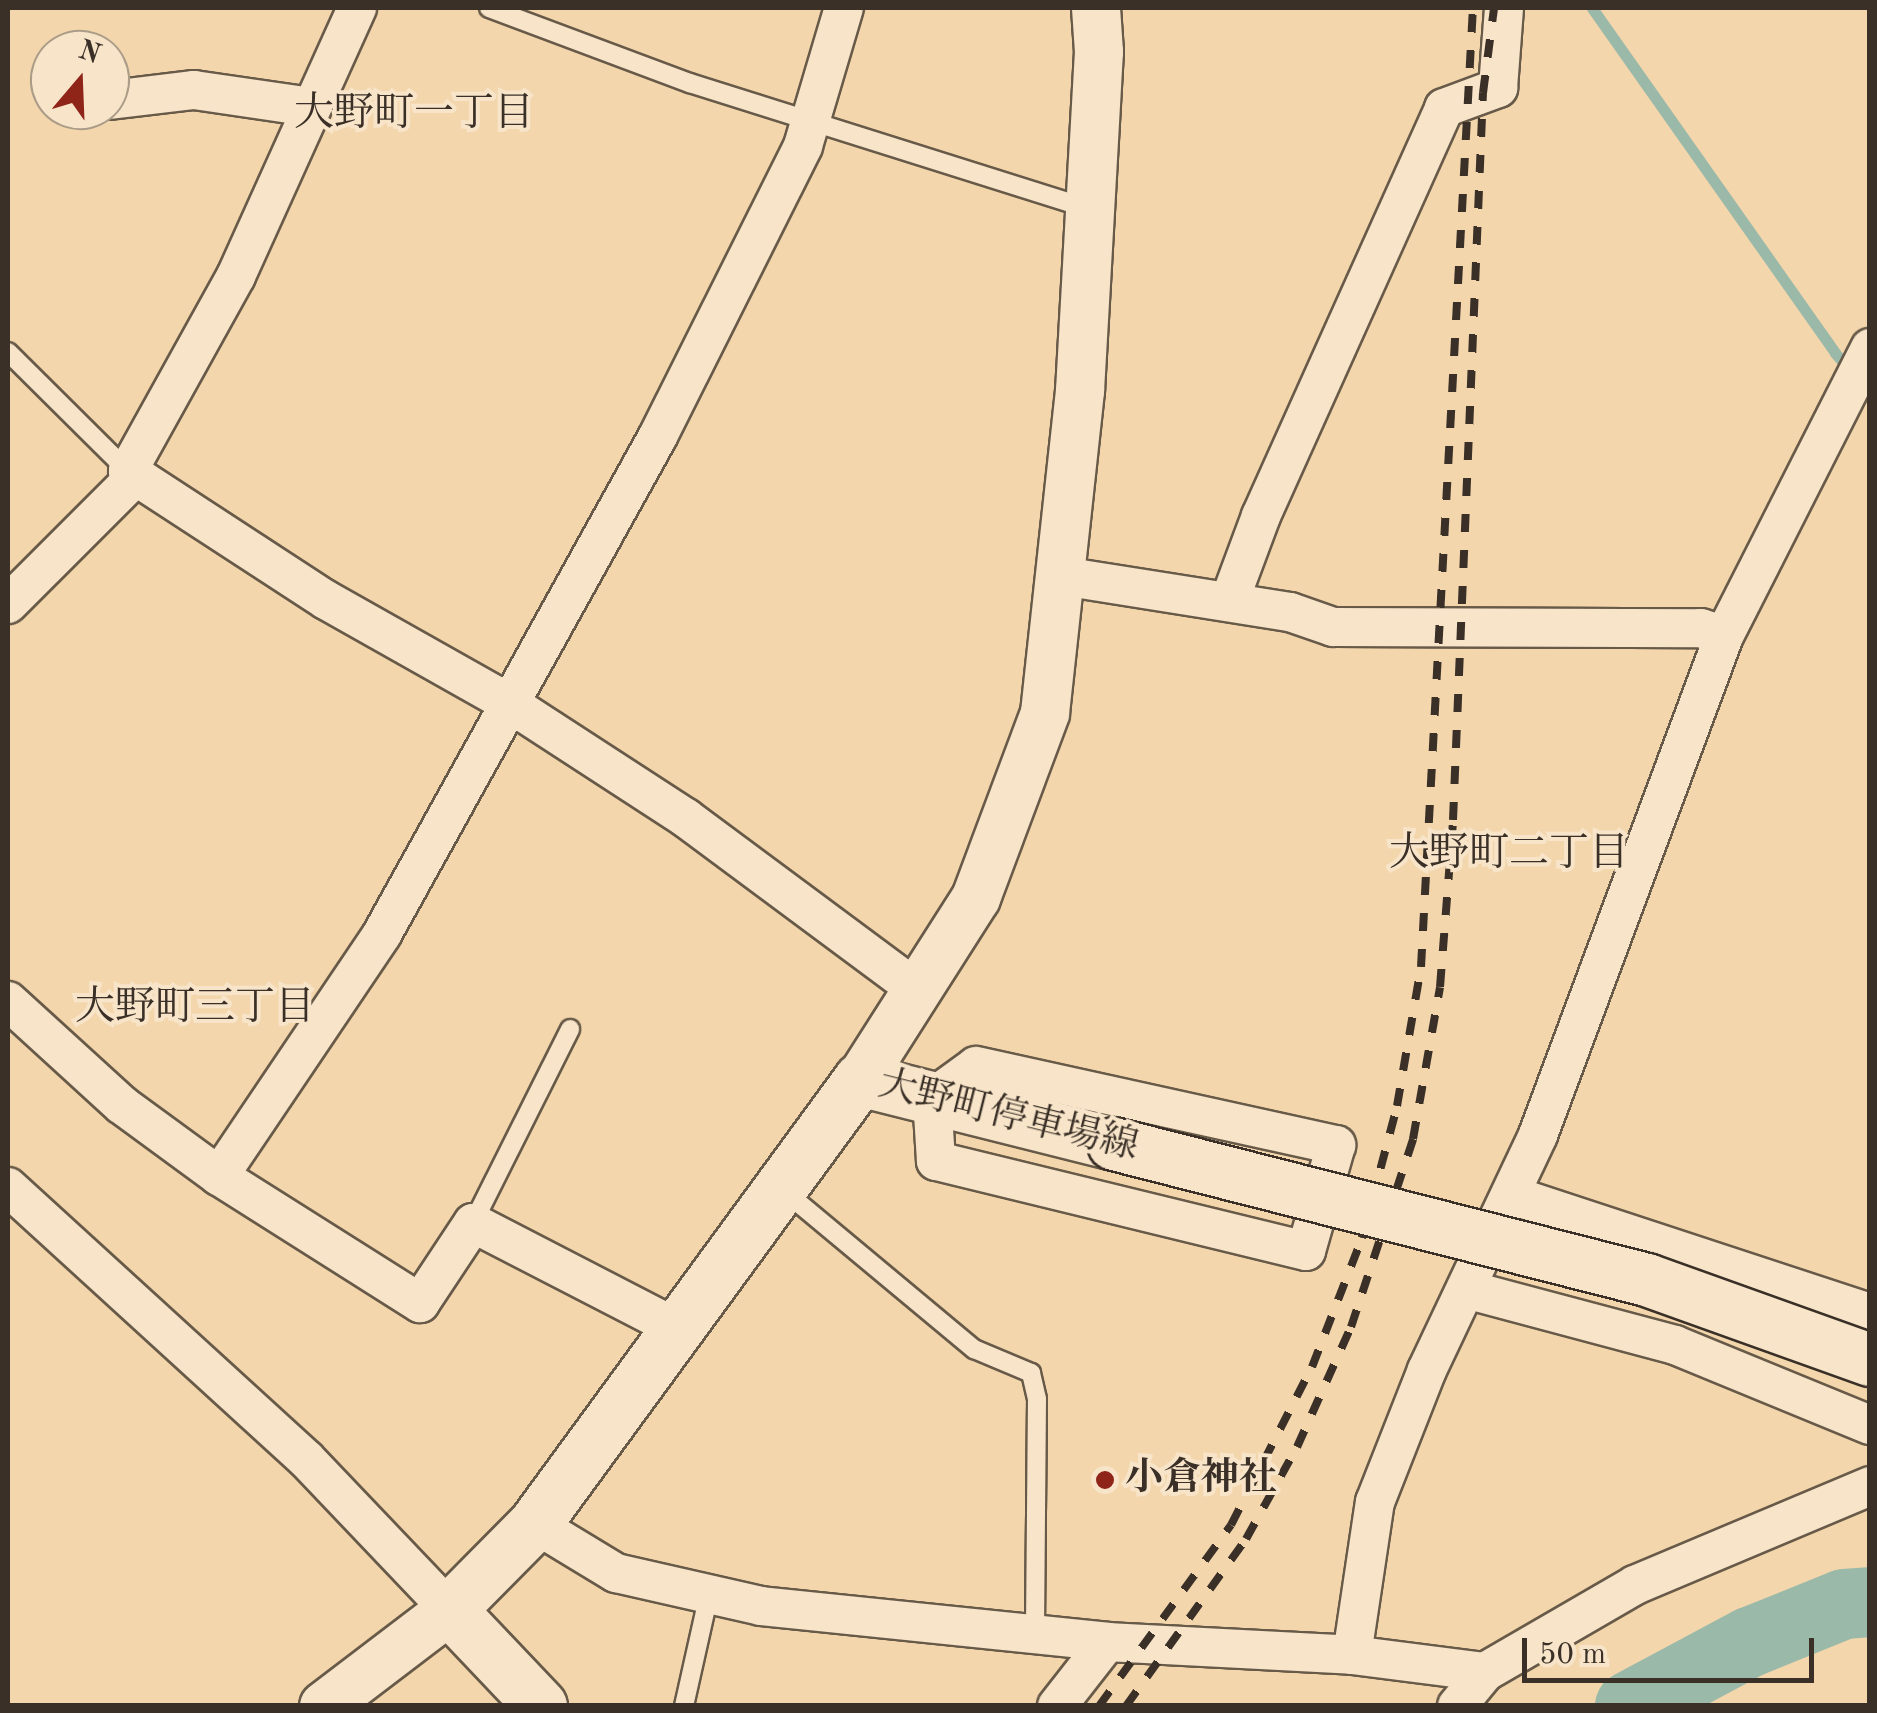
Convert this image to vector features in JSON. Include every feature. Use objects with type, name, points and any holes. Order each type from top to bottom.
[{"type":"main road","name":"大野町停車場線","points":[[450,1610],[534,1524],[860,1080],[1647,1280],[1870,1360]]},
{"type":"main road","points":[[450,1610],[542,1706]]},
{"type":"street","points":[[8,604],[132,474],[236,276],[358,8]]},
{"type":"street","points":[[218,1176],[338,1007],[512,705],[658,436],[811,119],[844,8]]},
{"type":"street","points":[[860,1080],[920,992],[976,898],[1025,776],[1044,713],[1062,576],[1090,209],[1096,8]]},
{"type":"street","points":[[1229,602],[1261,516],[1444,108],[1498,88],[1504,8]]},
{"type":"street","points":[[130,98],[194,90],[310,107]]},
{"type":"street","points":[[1352,1655],[1376,1502],[1427,1370],[1469,1290],[1511,1195],[1724,636],[1863,363]]},
{"type":"street","points":[[132,474],[326,600],[512,705],[819,910],[920,992]]},
{"type":"street","points":[[1062,576],[1229,602],[1334,627],[1701,628],[1724,636]]},
{"type":"street","points":[[8,1001],[122,1105],[218,1176],[420,1303],[473,1223],[680,1330]]},
{"type":"street","points":[[976,1066],[1336,1144],[1306,1250],[936,1161],[932,1098],[976,1066]]},
{"type":"street","points":[[8,1188],[306,1459],[450,1610],[324,1706]]},
{"type":"street","points":[[1511,1195],[1870,1313]]},
{"type":"street","points":[[1469,1290],[1675,1345],[1870,1424]]},
{"type":"street","points":[[1457,1706],[1485,1672],[1635,1585],[1870,1486]]},
{"type":"street","points":[[534,1524],[616,1573],[798,1611],[1106,1642],[1352,1655],[1485,1672]]},
{"type":"street","points":[[1057,1706],[1106,1642]]},
{"type":"lane","points":[[490,8],[690,83],[1090,209]]},
{"type":"lane","points":[[8,352],[132,474]]},
{"type":"lane","points":[[473,1223],[570,1029]]},
{"type":"lane","points":[[782,1189],[974,1349],[1032,1373],[1037,1418],[1035,1635]]},
{"type":"lane","points":[[684,1706],[709,1594]]},
{"type":"waterway","points":[[1592,8],[1835,353],[1870,392]]},
{"type":"waterway","points":[[1630,1706],[1750,1642],[1844,1604],[1870,1602]]},
{"type":"railway","points":[[1099,1706],[1231,1525],[1312,1367],[1362,1238],[1397,1106],[1421,967],[1473,8]]},
{"type":"railway","points":[[1126,1706],[1246,1539],[1297,1447],[1351,1327],[1413,1139],[1440,987],[1453,820],[1483,93],[1494,8]]},
{"type":"place","name":"小倉神社","points":[[1105,1480]]},
{"type":"district","name":"大野町一丁目","points":[[414,115]]},
{"type":"district","name":"大野町二丁目","points":[[1509,855]]},
{"type":"district","name":"大野町三丁目","points":[[195,1009]]}]
